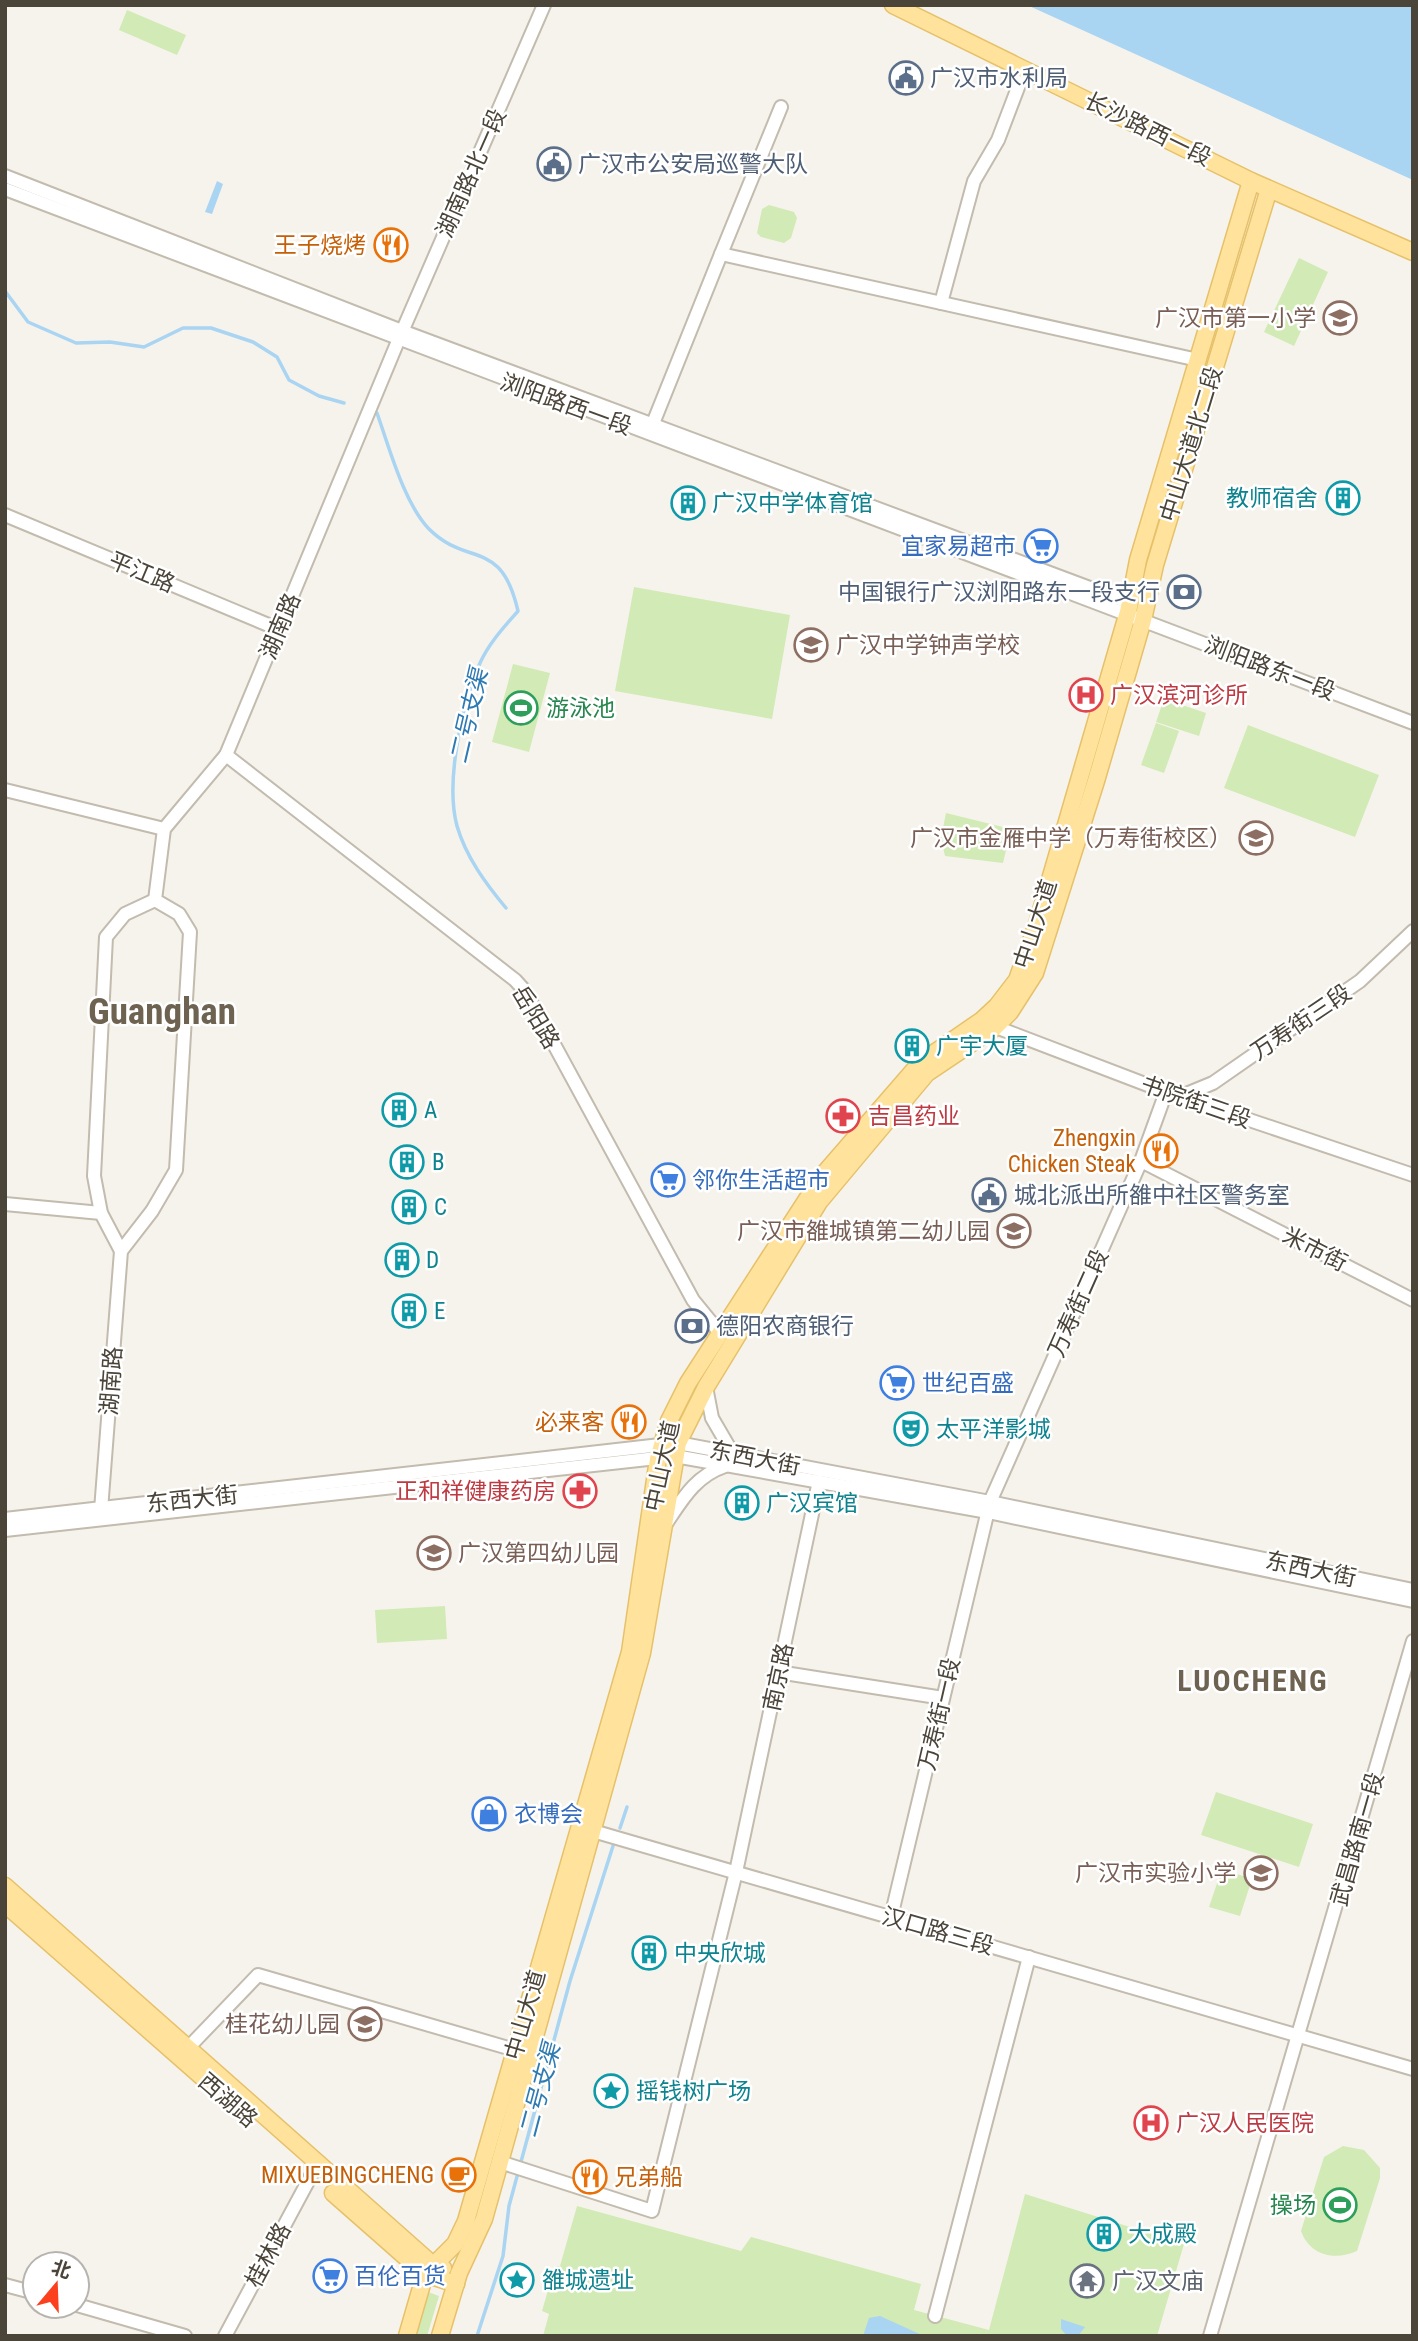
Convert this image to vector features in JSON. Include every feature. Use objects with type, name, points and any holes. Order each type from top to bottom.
[{"type":"main road","name":"长沙路西一段","points":[[893,5],[1251,181],[1413,252]]},
{"type":"main road","name":"中山大道北二段","points":[[1134,612],[1138,561],[1251,181]]},
{"type":"main road","name":"中山大道北二段","points":[[1134,612],[1155,565],[1269,189]]},
{"type":"main road","name":"中山大道","points":[[440,2336],[457,2279],[513,2166],[586,1829],[630,1653],[668,1451],[819,1202],[927,1073],[988,1024],[1017,980],[1027,957],[1134,612]]},
{"type":"main road","name":"中山大道","points":[[407,2336],[429,2270],[455,2244],[466,2221],[515,2050],[642,1653],[663,1529],[668,1421],[688,1383],[822,1176],[921,1062],[988,1024]]},
{"type":"main road","name":"西湖路","points":[[5,1886],[429,2270]]},
{"type":"main road","name":"西湖路","points":[[5,1904],[312,2174],[429,2270],[457,2279]]},
{"type":"street","name":"湖南路北一段","points":[[400,336],[544,5]]},
{"type":"street","points":[[941,303],[974,181],[998,140],[1025,69]]},
{"type":"street","points":[[650,429],[781,107]]},
{"type":"street","points":[[5,176],[400,336]]},
{"type":"street","name":"浏阳路西一段","points":[[5,189],[1134,612]]},
{"type":"street","points":[[721,254],[1198,360]]},
{"type":"street","name":"湖南路","points":[[164,829],[226,755],[400,336]]},
{"type":"street","name":"平江路","points":[[5,515],[278,629]]},
{"type":"street","name":"浏阳路东一段","points":[[1134,612],[1413,723]]},
{"type":"street","name":"岳阳路","points":[[226,755],[515,980],[525,991],[693,1300],[720,1333]]},
{"type":"street","points":[[5,790],[164,829],[155,900]]},
{"type":"street","points":[[155,900],[179,914],[190,932],[176,1170],[152,1211],[121,1251],[101,1213],[94,1176],[106,937],[125,914],[155,900]]},
{"type":"street","name":"万寿街三段","points":[[1179,1097],[1213,1083],[1360,981],[1413,932]]},
{"type":"street","name":"书院街三段","points":[[988,1024],[1179,1097],[1413,1175]]},
{"type":"street","name":"万寿街二段","points":[[989,1507],[1141,1161],[1166,1092]]},
{"type":"street","name":"米市街","points":[[1141,1161],[1413,1300]]},
{"type":"street","points":[[5,1204],[101,1213]]},
{"type":"street","name":"湖南路","points":[[101,1510],[121,1251]]},
{"type":"street","points":[[663,1529],[695,1482],[731,1459],[712,1418],[706,1387]]},
{"type":"street","name":"东西大街","points":[[5,1519],[668,1451],[731,1459],[989,1507],[1413,1591]]},
{"type":"street","name":"东西大街","points":[[5,1530],[668,1451]]},
{"type":"street","name":"东西大街","points":[[731,1459],[819,1481],[989,1507],[1413,1601]]},
{"type":"street","name":"南京路","points":[[513,2166],[652,2211],[736,1872],[819,1481]]},
{"type":"street","name":"万寿街一段","points":[[891,1917],[989,1507]]},
{"type":"street","name":"武昌路南一段","points":[[1210,2336],[1413,1641]]},
{"type":"street","points":[[778,1672],[943,1698]]},
{"type":"street","name":"汉口路三段","points":[[586,1829],[1413,2069]]},
{"type":"street","points":[[935,2316],[1029,1957]]},
{"type":"street","points":[[187,2049],[258,1975],[515,2050]]},
{"type":"street","name":"桂林路","points":[[225,2336],[312,2174]]},
{"type":"street","points":[[91,2309],[185,2336]]},
{"type":"green space","points":[[127,10],[186,35],[177,55],[119,30]]},
{"type":"green space","points":[[769,205],[794,212],[797,218],[791,238],[784,243],[761,237],[757,233],[762,209]]},
{"type":"green space","points":[[1299,258],[1328,272],[1294,346],[1264,332]]},
{"type":"green space","points":[[634,587],[790,615],[772,719],[615,691]]},
{"type":"green space","name":"游泳池","points":[[513,664],[550,673],[529,752],[492,742]]},
{"type":"green space","points":[[1164,699],[1206,713],[1199,736],[1156,722]]},
{"type":"green space","points":[[1156,723],[1179,731],[1164,773],[1141,765]]},
{"type":"green space","points":[[1248,725],[1379,775],[1355,837],[1224,788]]},
{"type":"green space","points":[[946,813],[1011,829],[1003,863],[945,856],[941,838]]},
{"type":"green space","points":[[445,1606],[447,1639],[377,1643],[375,1610]]},
{"type":"green space","points":[[1216,1792],[1313,1824],[1299,1867],[1201,1835]]},
{"type":"green space","points":[[1222,1869],[1252,1879],[1240,1916],[1209,1907]]},
{"type":"green space","name":"操场","points":[[1343,2146],[1364,2150],[1380,2168],[1380,2178],[1357,2251],[1332,2256],[1310,2246],[1301,2231],[1324,2157]]},
{"type":"green space","points":[[1025,2194],[1184,2244],[1157,2336],[543,2336],[549,2314],[542,2311],[555,2266],[560,2266],[577,2206],[741,2251],[751,2237],[921,2284],[914,2310],[989,2330]]},
{"type":"green space","points":[[428,2292],[439,2296],[427,2336],[416,2336]]},
{"type":"water","points":[[1027,5],[1413,5],[1413,180]]},
{"type":"water","points":[[217,181],[223,184],[212,214],[205,212]]},
{"type":"water","points":[[613,2086],[621,2089],[624,2097],[621,2105],[613,2108],[605,2105],[602,2097],[605,2089]]},
{"type":"water","points":[[880,2316],[924,2336],[863,2336],[869,2318]]},
{"type":"water","points":[[1061,2319],[1085,2327],[1078,2336],[1067,2336],[1061,2329]]},
{"type":"waterway","name":"二号支渠","points":[[5,291],[28,322],[76,343],[110,342],[144,347],[183,328],[211,328],[253,342],[277,357],[289,380],[319,396],[344,403]]},
{"type":"waterway","name":"二号支渠","points":[[377,413],[398,474],[420,518],[443,541],[493,563],[511,588],[518,611],[488,649],[473,680],[457,743],[453,788],[457,826],[466,849],[484,880],[506,908]]},
{"type":"waterway","name":"二号支渠","points":[[620,1828],[627,1807]]},
{"type":"waterway","name":"二号支渠","points":[[477,2336],[503,2256],[509,2206],[570,1981],[613,1846]]},
{"type":"place","name":"广汉市水利局","points":[[906,78]]},
{"type":"place","name":"广汉市公安局巡警大队","points":[[554,164]]},
{"type":"place","name":"王子烧烤","points":[[391,245]]},
{"type":"place","name":"广汉市第一小学","points":[[1340,318]]},
{"type":"place","name":"教师宿舍","points":[[1343,498]]},
{"type":"place","name":"广汉中学体育馆","points":[[688,503]]},
{"type":"place","name":"宜家易超市","points":[[1041,546]]},
{"type":"place","name":"中国银行广汉浏阳路东一段支行","points":[[1184,592]]},
{"type":"place","name":"广汉中学钟声学校","points":[[811,645]]},
{"type":"place","name":"广汉滨河诊所","points":[[1086,695]]},
{"type":"place","name":"游泳池","points":[[521,708]]},
{"type":"place","name":"广汉市金雁中学（万寿街校区）","points":[[1256,838]]},
{"type":"place","name":"广宇大厦","points":[[912,1046]]},
{"type":"place","name":"A","points":[[399,1110]]},
{"type":"place","name":"吉昌药业","points":[[843,1116]]},
{"type":"place","name":"Zhengxin Chicken Steak","points":[[1161,1151]]},
{"type":"place","name":"B","points":[[407,1162]]},
{"type":"place","name":"邻你生活超市","points":[[668,1180]]},
{"type":"place","name":"城北派出所雒中社区警务室","points":[[989,1195]]},
{"type":"place","name":"C","points":[[409,1207]]},
{"type":"place","name":"广汉市雒城镇第二幼儿园","points":[[1014,1231]]},
{"type":"place","name":"D","points":[[402,1260]]},
{"type":"place","name":"E","points":[[409,1311]]},
{"type":"place","name":"德阳农商银行","points":[[692,1326]]},
{"type":"place","name":"世纪百盛","points":[[897,1383]]},
{"type":"place","name":"必来客","points":[[629,1422]]},
{"type":"place","name":"太平洋影城","points":[[911,1429]]},
{"type":"place","name":"正和祥健康药房","points":[[580,1491]]},
{"type":"place","name":"广汉宾馆","points":[[742,1503]]},
{"type":"place","name":"广汉第四幼儿园","points":[[434,1553]]},
{"type":"place","name":"衣博会","points":[[489,1814]]},
{"type":"place","name":"广汉市实验小学","points":[[1261,1873]]},
{"type":"place","name":"中央欣城","points":[[649,1953]]},
{"type":"place","name":"桂花幼儿园","points":[[365,2024]]},
{"type":"place","name":"摇钱树广场","points":[[611,2091]]},
{"type":"place","name":"广汉人民医院","points":[[1151,2123]]},
{"type":"place","name":"MIXUEBINGCHENG","points":[[459,2175]]},
{"type":"place","name":"兄弟船","points":[[590,2177]]},
{"type":"place","name":"操场","points":[[1340,2205]]},
{"type":"place","name":"大成殿","points":[[1104,2234]]},
{"type":"place","name":"百伦百货","points":[[330,2276]]},
{"type":"place","name":"雒城遗址","points":[[517,2280]]},
{"type":"place","name":"广汉文庙","points":[[1087,2281]]},
{"type":"district","name":"Guanghan","points":[[162,1011]]},
{"type":"district","name":"LUOCHENG","points":[[1253,1681]]}]
